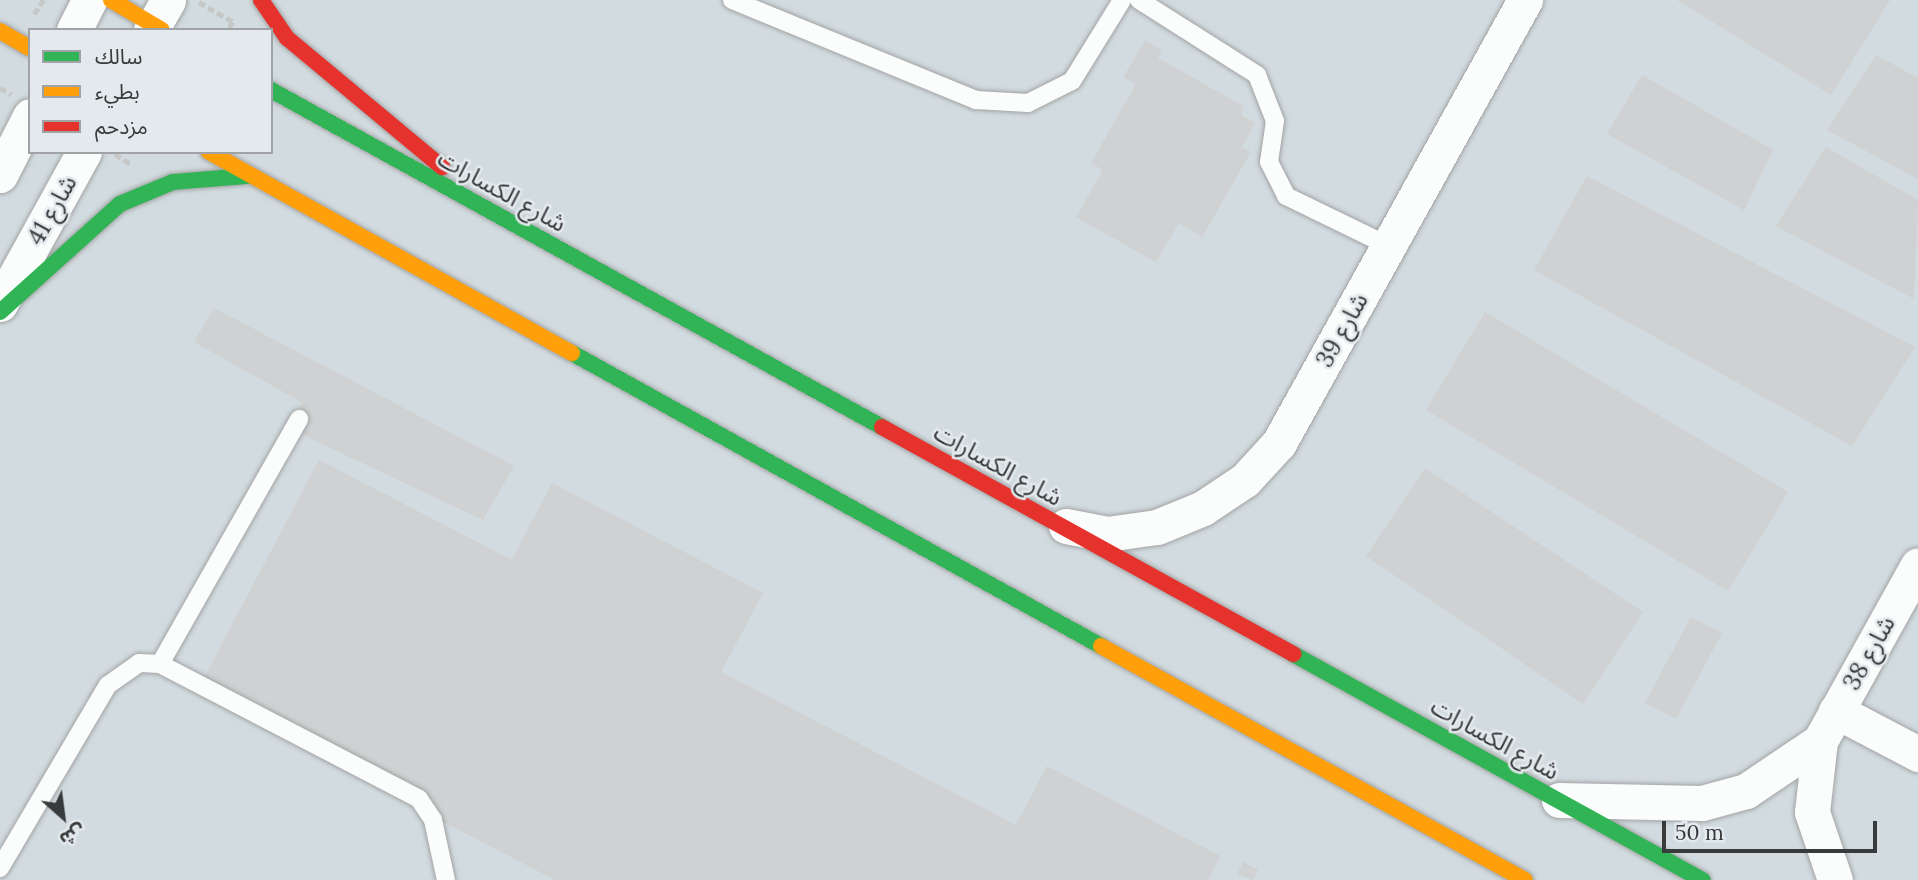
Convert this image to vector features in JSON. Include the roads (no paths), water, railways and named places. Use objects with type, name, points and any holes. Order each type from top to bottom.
[{"type":"street","points":[[75,28],[89,0]]},
{"type":"street","points":[[111,0],[159,21]]},
{"type":"street","points":[[261,0],[287,38],[494,213]]},
{"type":"street","name":"شارع 39","points":[[1060,525],[1107,534],[1157,527],[1203,508],[1245,480],[1279,443],[1525,0]]},
{"type":"street","points":[[0,31],[28,47]]},
{"type":"street","name":"شارع الكسارات","points":[[273,91],[1703,880]]},
{"type":"street","points":[[0,175],[28,120]]},
{"type":"street","name":"شارع 41","points":[[0,304],[83,154]]},
{"type":"street","points":[[212,154],[1525,880]]},
{"type":"street","points":[[0,312],[120,204],[173,182],[248,176]]},
{"type":"street","name":"شارع 38","points":[[1835,880],[1812,812],[1828,726],[1918,565]]},
{"type":"street","points":[[1828,726],[1918,754]]},
{"type":"street","name":"شارع 38","points":[[1559,800],[1702,803],[1746,791],[1828,726]]},
{"type":"lane","points":[[732,0],[976,100],[1028,103],[1072,82],[1122,0]]},
{"type":"lane","points":[[1139,0],[1257,75],[1275,121],[1269,162],[1286,196],[1389,246]]},
{"type":"lane","points":[[160,664],[299,419]]},
{"type":"lane","points":[[0,868],[108,685],[139,663],[160,664],[419,799],[433,820],[446,880]]}]
